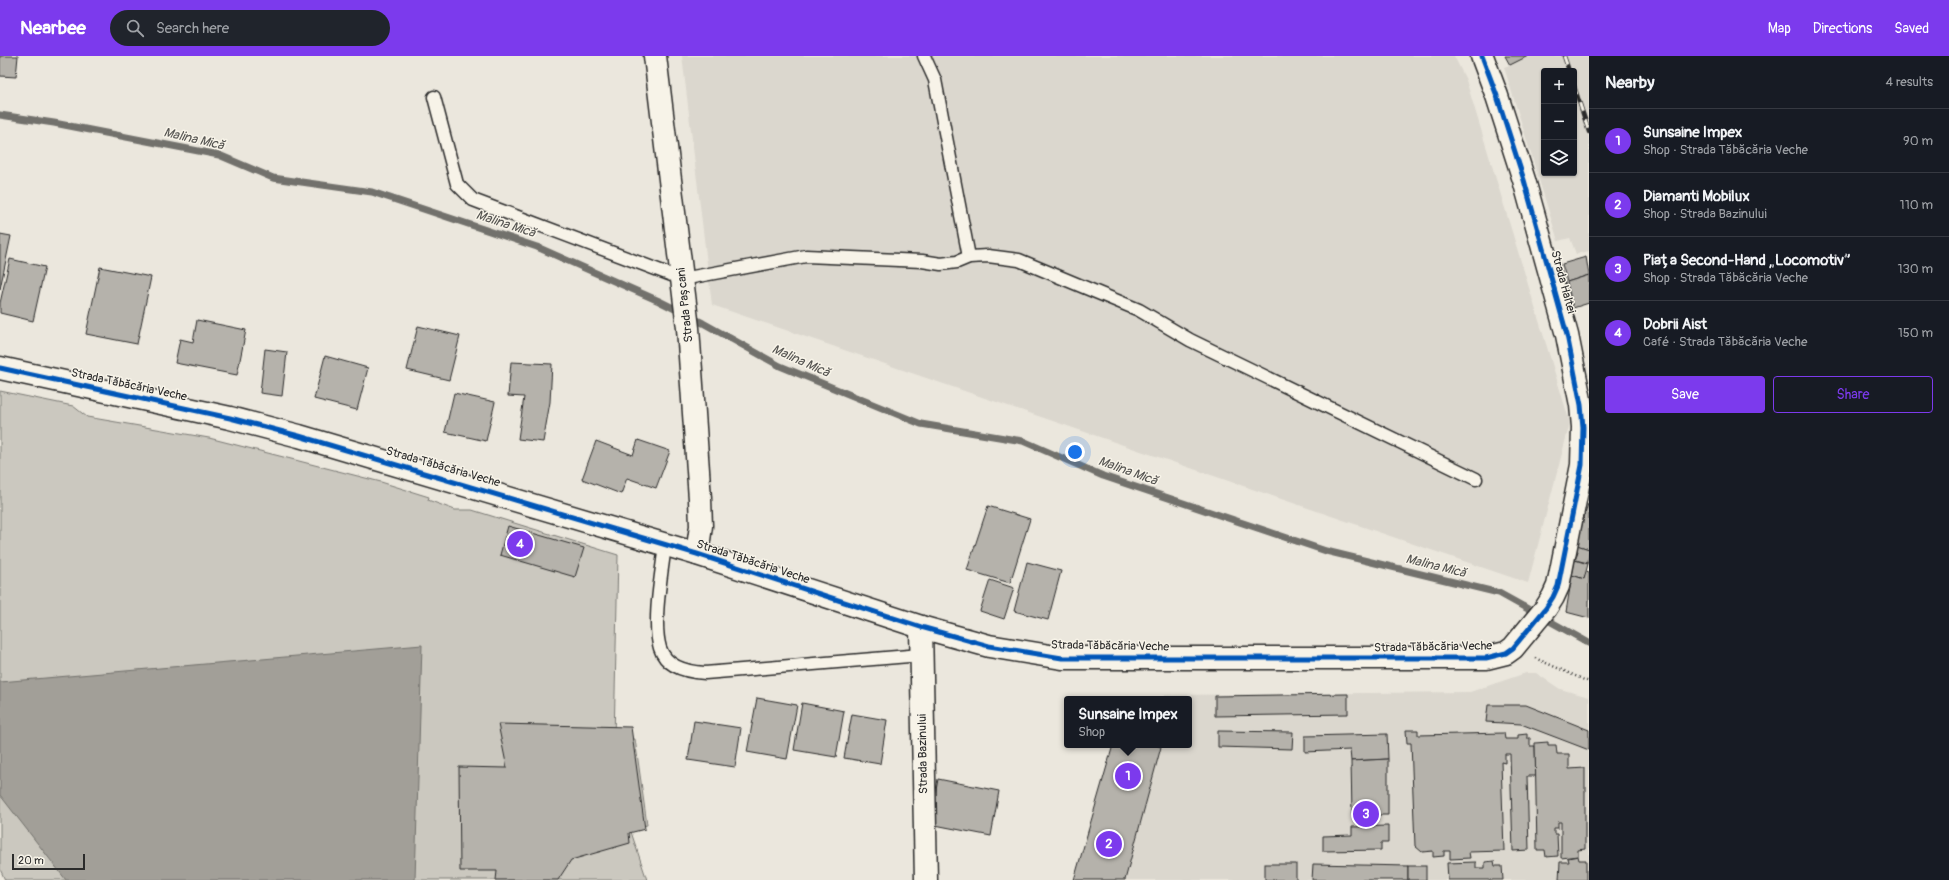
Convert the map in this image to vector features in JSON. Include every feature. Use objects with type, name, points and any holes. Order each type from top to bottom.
[{"type":"street","name":"Strada Pașcani","points":[[655,56],[688,328],[700,499],[700,526],[697,554]]},
{"type":"street","name":"Strada Haltei","points":[[1482,56],[1498,96],[1524,180],[1567,335],[1581,405],[1583,443],[1582,465],[1561,573],[1554,597],[1518,642]]},
{"type":"street","name":"Strada Tăbăcăria Veche","points":[[0,368],[230,418],[299,436],[697,554],[921,627],[989,646],[1062,658],[1486,658],[1506,653],[1518,642]]},
{"type":"street","name":"Strada Bazinului","points":[[921,627],[926,880]]},
{"type":"lane","points":[[924,56],[935,80],[969,257]]},
{"type":"lane","points":[[434,97],[457,184],[473,200],[682,279],[806,256],[922,261],[941,264],[957,262],[969,257],[988,256],[1019,260],[1139,310],[1190,340],[1476,479]]},
{"type":"lane","points":[[665,545],[657,623],[660,649],[672,664],[688,672],[705,673],[921,654]]},
{"type":"path","points":[[1518,642],[1589,682]]},
{"type":"shaded area","points":[[682,56],[1454,56],[1466,80],[1570,423],[1528,583],[712,305]]},
{"type":"shaded area","points":[[1505,56],[1589,56],[1589,251],[1576,254],[1570,238],[1558,241],[1504,67],[1510,65]]},
{"type":"shaded area","points":[[0,391],[73,406],[87,417],[209,438],[381,482],[429,497],[428,500],[455,510],[472,510],[618,555],[614,740],[635,739],[647,825],[630,829],[647,880],[5,880],[0,869]]},
{"type":"shaded area","points":[[422,645],[415,880],[66,880],[0,795],[0,682]]},
{"type":"shaded area","points":[[1526,673],[1536,673],[1560,689],[1589,697],[1589,880],[1125,880],[1161,748],[1192,748],[1192,696],[1165,695],[1470,692]]},
{"type":"building","points":[[0,56],[18,56],[16,77],[0,76]]},
{"type":"building","points":[[1505,56],[1528,56],[1510,65]]},
{"type":"building","points":[[0,234],[11,236],[0,289]]},
{"type":"building","points":[[1586,257],[1589,275],[1567,282],[1562,264]]},
{"type":"building","points":[[10,259],[45,267],[33,321],[0,313],[0,303]]},
{"type":"building","points":[[100,267],[151,277],[137,344],[86,334]]},
{"type":"building","points":[[1589,275],[1589,303],[1573,308],[1567,282]]},
{"type":"building","points":[[197,320],[246,330],[237,375],[175,363],[180,339],[193,342]]},
{"type":"building","points":[[418,326],[460,336],[449,380],[407,370]]},
{"type":"building","points":[[265,349],[287,352],[282,396],[260,393]]},
{"type":"building","points":[[325,356],[368,368],[357,410],[314,399]]},
{"type":"building","points":[[511,362],[552,364],[550,402],[543,442],[518,439],[524,397],[508,396]]},
{"type":"building","points":[[454,393],[495,402],[486,441],[445,432]]},
{"type":"building","points":[[638,440],[670,451],[656,488],[627,478],[621,494],[582,479],[596,441],[633,455]]},
{"type":"building","points":[[1589,504],[1589,549],[1576,545]]},
{"type":"building","points":[[988,506],[1030,519],[1010,583],[967,570]]},
{"type":"building","points":[[508,526],[584,548],[575,577],[500,555]]},
{"type":"building","points":[[1577,545],[1589,549],[1588,563],[1575,560],[1578,551],[1576,550]]},
{"type":"building","points":[[1575,560],[1588,564],[1584,579],[1572,575]]},
{"type":"building","points":[[1027,562],[1061,571],[1048,620],[1014,611]]},
{"type":"building","points":[[1586,572],[1589,573],[1589,618],[1566,612],[1572,575],[1584,579]]},
{"type":"building","points":[[990,580],[1014,588],[1004,619],[980,611]]},
{"type":"building","points":[[1348,694],[1348,714],[1215,716],[1215,696]]},
{"type":"building","points":[[757,698],[797,705],[787,759],[747,752]]},
{"type":"building","points":[[802,703],[844,711],[836,757],[794,750]]},
{"type":"building","points":[[1488,705],[1526,705],[1589,730],[1589,750],[1521,724],[1486,722]]},
{"type":"building","points":[[852,714],[887,720],[880,764],[844,758]]},
{"type":"building","points":[[694,721],[741,728],[735,767],[688,760]]},
{"type":"building","points":[[498,724],[631,727],[645,829],[629,833],[630,843],[571,860],[558,880],[496,880],[497,871],[460,871],[459,767],[507,768]]},
{"type":"building","points":[[1406,730],[1418,730],[1418,735],[1504,733],[1505,739],[1518,739],[1518,735],[1527,734],[1527,738],[1530,738],[1530,746],[1535,746],[1536,776],[1527,776],[1529,850],[1513,851],[1510,754],[1505,754],[1505,763],[1501,762],[1504,851],[1469,852],[1470,858],[1450,859],[1450,851],[1444,851],[1444,856],[1433,857],[1433,851],[1422,852],[1415,846],[1411,743],[1407,743]]},
{"type":"building","points":[[1218,731],[1293,732],[1292,749],[1218,747]]},
{"type":"building","points":[[1387,734],[1388,759],[1351,761],[1350,750],[1305,752],[1305,736]]},
{"type":"building","points":[[1548,742],[1548,745],[1556,745],[1557,754],[1569,754],[1569,769],[1585,768],[1585,849],[1578,850],[1578,856],[1561,858],[1561,822],[1558,822],[1558,828],[1554,828],[1554,834],[1557,834],[1558,856],[1546,857],[1545,850],[1537,850],[1535,743]]},
{"type":"building","points":[[1112,748],[1161,748],[1125,880],[1074,880]]},
{"type":"building","points":[[1388,759],[1388,815],[1352,815],[1351,761]]},
{"type":"building","points":[[938,779],[999,791],[991,836],[930,824]]},
{"type":"building","points":[[1388,826],[1388,843],[1381,843],[1381,850],[1323,851],[1323,836],[1352,835],[1352,827]]},
{"type":"building","points":[[1578,856],[1579,860],[1586,860],[1586,880],[1559,880],[1560,862],[1569,862],[1568,858]]},
{"type":"building","points":[[1494,861],[1495,866],[1502,866],[1503,880],[1448,880],[1447,863],[1476,862],[1476,868],[1485,868],[1485,862]]},
{"type":"building","points":[[1265,864],[1296,864],[1296,880],[1265,880]]},
{"type":"building","points":[[1313,864],[1408,866],[1408,880],[1312,880]]},
{"type":"building","points":[[1408,866],[1426,866],[1426,880],[1408,880]]},
{"type":"waterway","name":"Malina Mică","points":[[0,115],[54,123],[219,155],[273,178],[372,192],[537,247],[659,301],[703,323],[780,366],[921,424],[1023,441],[1103,476],[1326,551],[1499,593],[1589,643]]},
{"type":"railway","points":[[1564,56],[1568,68]]},
{"type":"railway","points":[[1577,95],[1589,132]]},
{"type":"cycle path","points":[[0,368],[230,418],[299,436],[697,554],[921,627],[989,646],[1062,658],[1486,658],[1506,653],[1513,648],[1546,608],[1558,586],[1582,465],[1583,427],[1581,405],[1567,335],[1524,180],[1497,96],[1482,56]]},
{"type":"place","name":"Dobrii Aist","points":[[520,544]]},
{"type":"place","name":"Sunsaine Impex","points":[[1128,776]]},
{"type":"place","name":"Piața Second-Hand „Locomotiv”","points":[[1366,814]]},
{"type":"place","name":"Diamanti Mobilux","points":[[1109,844]]}]
